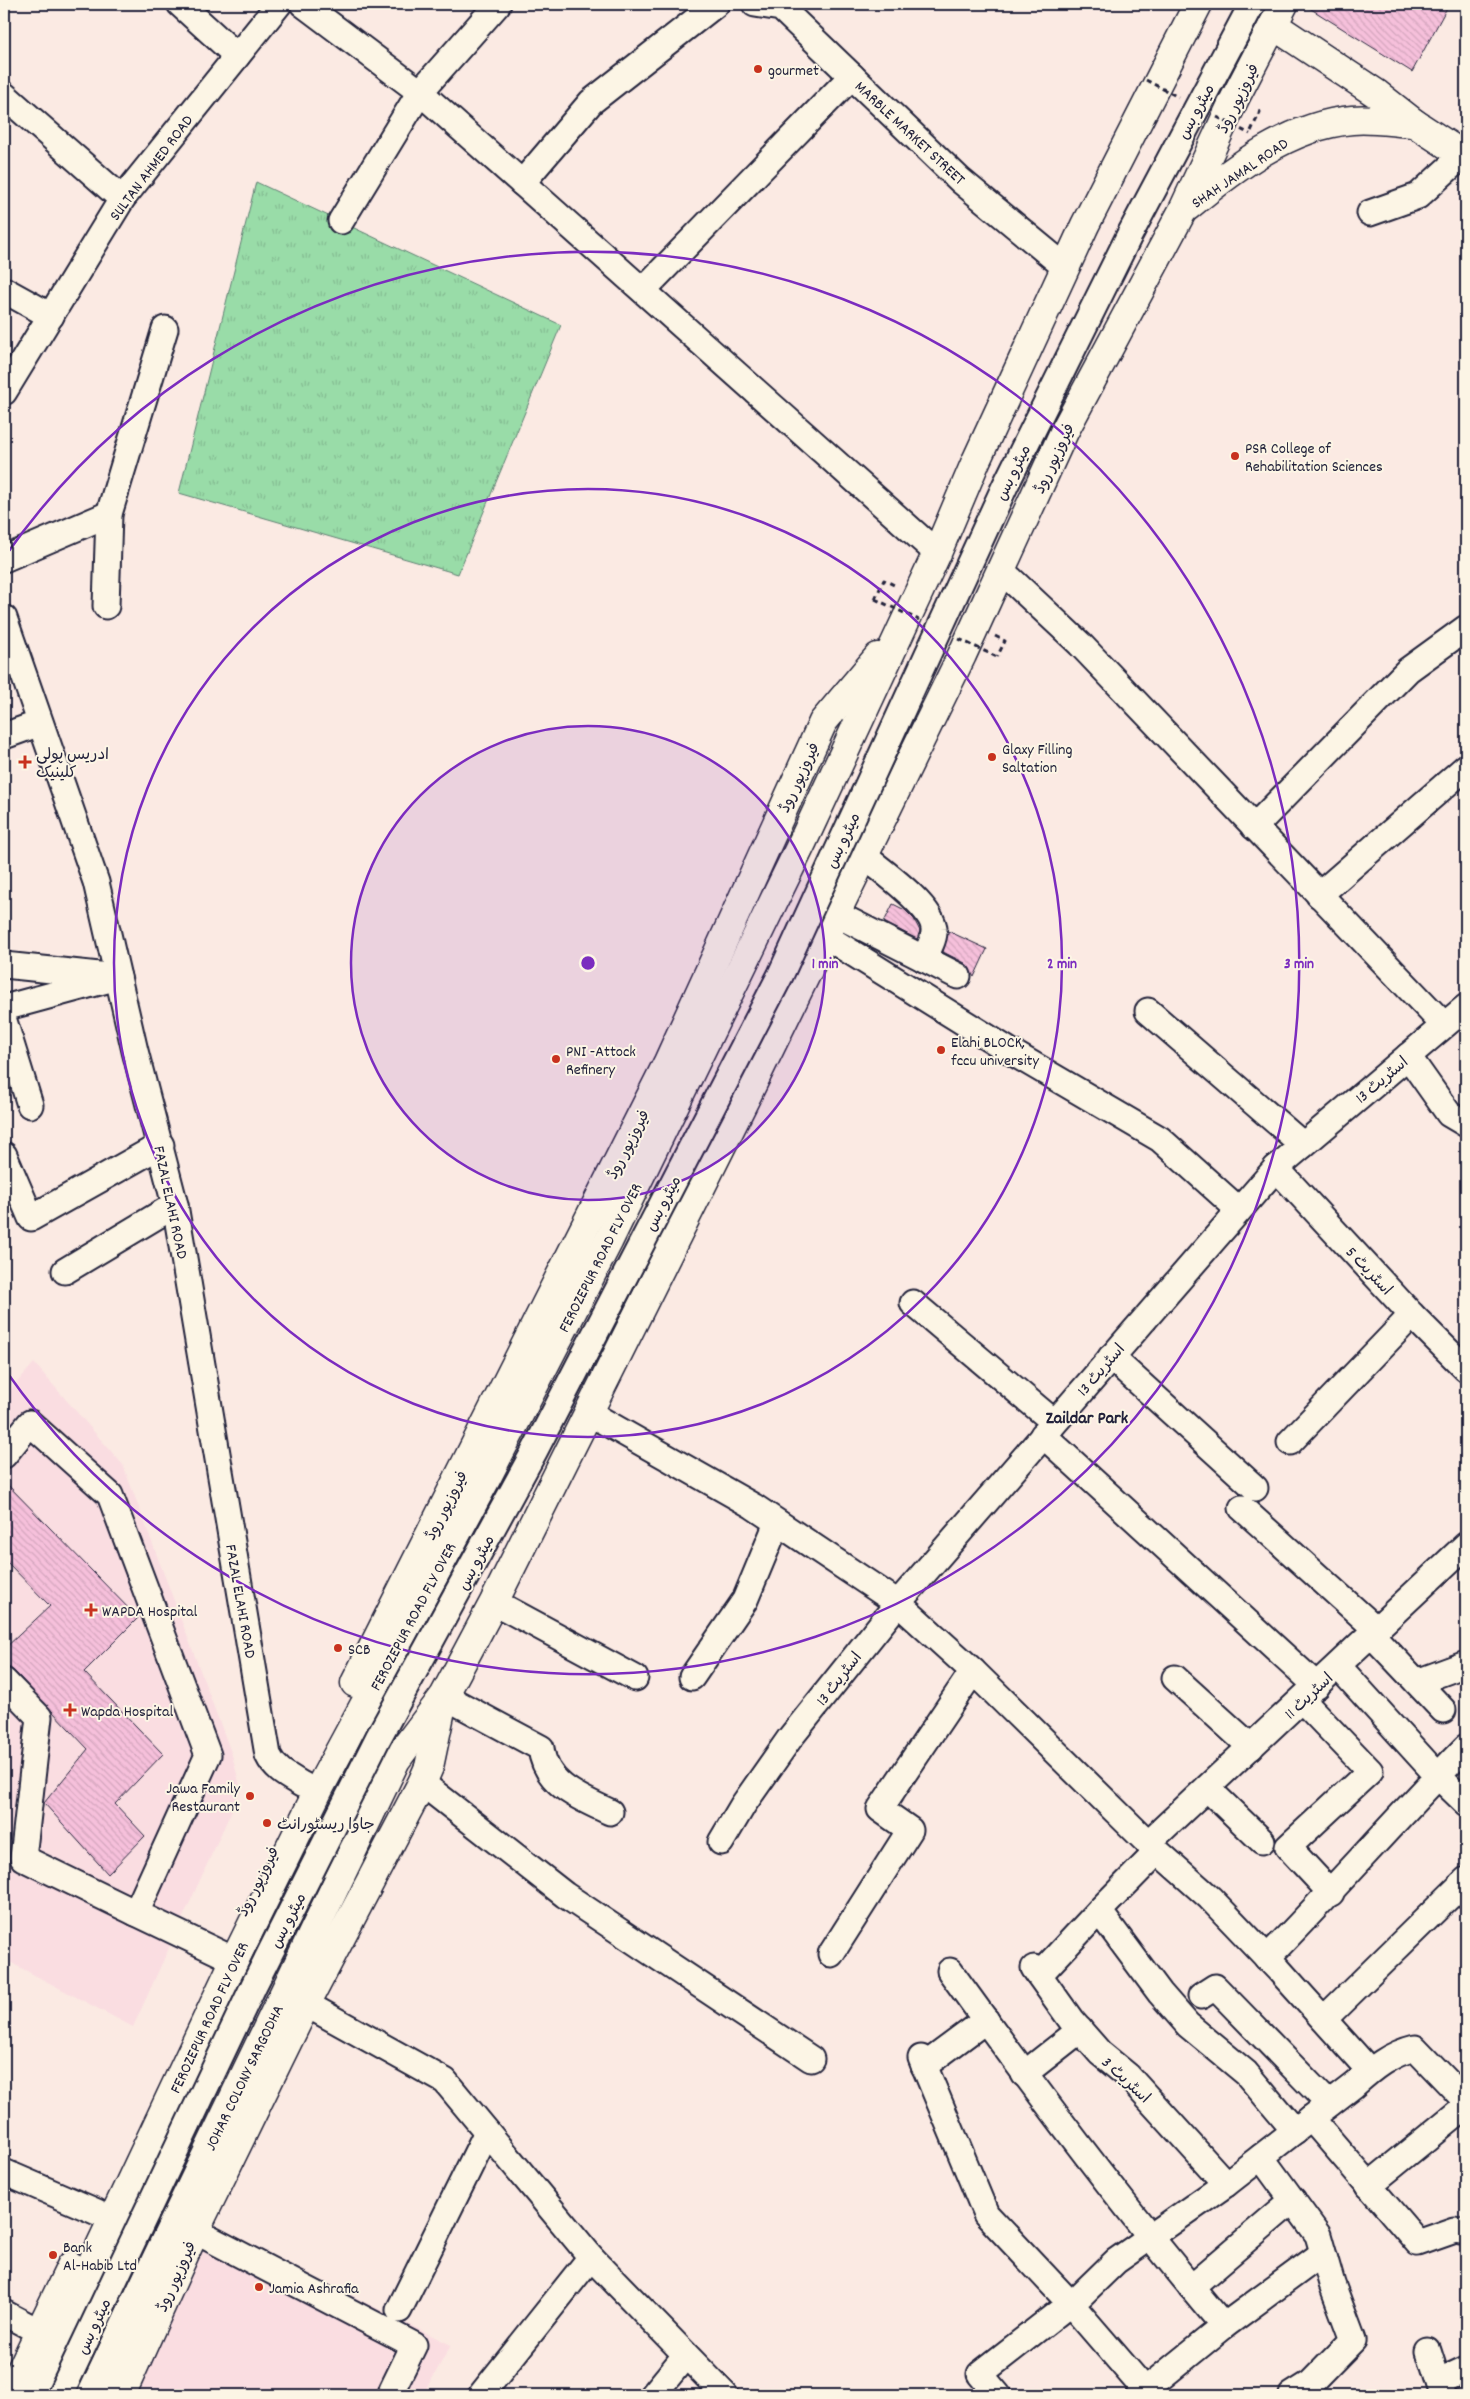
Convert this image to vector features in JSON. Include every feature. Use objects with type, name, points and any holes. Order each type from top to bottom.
[{"type":"main road","name":"فیروزپور روڈ","points":[[803,841],[937,553],[976,461],[1065,267],[1198,4]]},
{"type":"main road","name":"فیروزپور روڈ","points":[[396,1760],[444,1696],[494,1602],[962,655],[1064,432],[1183,210],[1235,98],[1279,15]]},
{"type":"main road","name":"SHAH JAMAL ROAD","points":[[1279,15],[1414,123],[1465,156]]},
{"type":"main road","name":"SHAH JAMAL ROAD","points":[[1183,210],[1210,187],[1246,163],[1302,132],[1329,123],[1352,120],[1414,123]]},
{"type":"main road","name":"فیروزپور روڈ","points":[[9,2395],[38,2331],[303,1785],[668,1062],[823,722],[901,630]]},
{"type":"main road","name":"FEROZEPUR ROAD FLY OVER","points":[[30,2395],[239,1951],[316,1796],[486,1479],[609,1240],[803,841]]},
{"type":"main road","name":"فیروزپور روڈ","points":[[121,2395],[195,2231],[306,2004],[422,1783],[429,1767],[444,1696]]},
{"type":"main road","name":"JOHAR COLONY SARGODHA","points":[[91,2395],[396,1760]]},
{"type":"street","points":[[180,4],[237,56]]},
{"type":"street","name":"SULTAN AHMED ROAD","points":[[4,392],[122,199],[279,4]]},
{"type":"street","points":[[303,4],[420,92],[937,553]]},
{"type":"street","points":[[341,221],[420,92],[498,4]]},
{"type":"street","points":[[522,183],[591,102],[716,4]]},
{"type":"street","name":"MARBLE MARKET STREET","points":[[754,4],[784,6],[852,76],[960,180],[1065,267]]},
{"type":"street","name":"میٹرو بس","points":[[60,2395],[254,1985],[378,1738],[534,1452],[780,976],[1005,486],[1129,236],[1252,4]]},
{"type":"street","points":[[643,290],[852,76]]},
{"type":"street","points":[[4,95],[122,199]]},
{"type":"street","points":[[1370,213],[1418,196],[1465,156]]},
{"type":"street","points":[[4,290],[51,316]]},
{"type":"street","points":[[106,606],[109,514],[164,329]]},
{"type":"street","points":[[4,559],[109,514]]},
{"type":"street","points":[[1001,570],[1080,644],[1444,1025]]},
{"type":"street","name":"FAZAL ELAHI ROAD","points":[[4,618],[11,664],[40,723],[96,882],[135,1051],[161,1145],[175,1205],[268,1754],[273,1765],[280,1772],[303,1785]]},
{"type":"street","points":[[1254,827],[1408,670],[1466,628]]},
{"type":"street","points":[[4,736],[40,723]]},
{"type":"street","points":[[1319,894],[1466,767]]},
{"type":"street","points":[[864,856],[914,898],[932,918],[933,939],[924,959]]},
{"type":"street","points":[[830,925],[924,959],[958,976]]},
{"type":"street","points":[[830,925],[1013,1053],[1160,1139],[1239,1210]]},
{"type":"street","points":[[4,965],[118,977]]},
{"type":"street","points":[[4,1008],[118,977]]},
{"type":"street","name":"اسٹریٹ 13","points":[[721,1842],[743,1805],[790,1738],[898,1603],[1276,1168],[1466,1007]]},
{"type":"street","points":[[1148,1011],[1303,1145]]},
{"type":"street","points":[[4,1021],[30,1105]]},
{"type":"street","points":[[1408,1056],[1449,1114],[1466,1124]]},
{"type":"street","points":[[4,1155],[31,1218],[161,1145]]},
{"type":"street","name":"اسٹریٹ 5","points":[[1276,1168],[1412,1315],[1466,1369]]},
{"type":"street","points":[[65,1271],[175,1205]]},
{"type":"street","points":[[913,1303],[1048,1429],[1309,1693],[1370,1771],[1288,1847],[1331,1892]]},
{"type":"street","points":[[1290,1442],[1412,1315]]},
{"type":"street","points":[[1110,1357],[1248,1498],[1375,1632],[1443,1710]]},
{"type":"street","points":[[589,1413],[753,1506],[898,1603],[973,1671],[1153,1847],[1210,1898],[1324,2019],[1369,2070]]},
{"type":"street","points":[[4,1454],[30,1423],[110,1496],[208,1755],[136,1914]]},
{"type":"street","points":[[692,1678],[745,1600],[777,1523]]},
{"type":"street","name":"اسٹریٹ 11","points":[[1037,1971],[1099,1911],[1153,1847],[1207,1788],[1466,1545]]},
{"type":"street","points":[[494,1602],[635,1678]]},
{"type":"street","points":[[1417,1682],[1466,1664]]},
{"type":"street","points":[[1338,1666],[1438,1776],[1466,1803]]},
{"type":"street","points":[[831,1954],[910,1830],[880,1809],[973,1671]]},
{"type":"street","points":[[1175,1678],[1251,1747]]},
{"type":"street","points":[[4,1681],[38,1717],[23,1858],[222,1954]]},
{"type":"street","points":[[444,1696],[541,1748],[543,1762],[549,1774],[567,1790],[610,1812]]},
{"type":"street","points":[[1267,1958],[1331,1892],[1365,1852],[1466,1748]]},
{"type":"street","points":[[422,1783],[566,1895],[811,2059]]},
{"type":"street","points":[[1207,1788],[1262,1841]]},
{"type":"street","points":[[1324,2019],[1466,1880]]},
{"type":"street","points":[[1099,1911],[1160,1993],[1188,2025],[1246,2073],[1312,2118]]},
{"type":"street","points":[[950,1971],[1024,2074],[1149,2238],[1224,2326]]},
{"type":"street","name":"اسٹریٹ 3","points":[[1037,1971],[1080,2030],[1100,2053],[1128,2076],[1170,2120],[1226,2184]]},
{"type":"street","points":[[1201,1996],[1215,1987],[1312,2118],[1418,2244],[1455,2230],[1466,2232]]},
{"type":"street","points":[[306,2004],[445,2081],[590,2256],[685,2356],[725,2395]]},
{"type":"street","points":[[986,2020],[922,2062],[986,2214],[1070,2303],[1142,2393],[1224,2326],[1323,2253]]},
{"type":"street","points":[[1024,2074],[1080,2030]]},
{"type":"street","points":[[998,2395],[980,2374],[1070,2303],[1116,2261],[1226,2184],[1312,2118],[1369,2070],[1397,2052],[1415,2048],[1465,2098],[1368,2186]]},
{"type":"street","points":[[399,2310],[487,2132]]},
{"type":"street","points":[[1261,2157],[1318,2234],[1332,2284],[1353,2340],[1311,2383],[1292,2395]]},
{"type":"street","points":[[4,2172],[97,2212]]},
{"type":"street","points":[[1191,2287],[1292,2200]]},
{"type":"street","points":[[195,2231],[414,2345],[392,2390]]},
{"type":"street","points":[[481,2395],[590,2256]]},
{"type":"street","points":[[4,2313],[38,2331]]},
{"type":"street","points":[[1428,2351],[1440,2388],[1466,2370]]},
{"type":"street","points":[[653,2395],[685,2356]]},
{"type":"path","points":[[1250,134],[1260,112]]},
{"type":"path","points":[[874,598],[884,580]]},
{"type":"path","points":[[997,657],[1005,641]]},
{"type":"shaded area","name":"WAPDA Hospital","points":[[34,1363],[123,1465],[232,1755],[241,1790],[133,2027],[4,1959],[4,1397]]},
{"type":"shaded area","name":"Jamia Ashrafia","points":[[214,2228],[451,2345],[423,2395],[133,2395]]},
{"type":"green space","points":[[256,182],[561,325],[458,574],[179,493]]},
{"type":"building","points":[[1303,4],[1449,4],[1412,72]]},
{"type":"building","points":[[893,904],[905,910],[914,919],[920,931],[917,939],[884,922]]},
{"type":"building","points":[[948,931],[987,949],[974,977],[965,963],[943,952]]},
{"type":"building","points":[[4,1481],[138,1618],[84,1672],[163,1754],[115,1804],[145,1836],[108,1874],[44,1803],[88,1749],[14,1671],[4,1664],[4,1649],[50,1606],[4,1559]]},
{"type":"place","name":"gourmet","points":[[758,69]]},
{"type":"place","name":"PSR College of Rehabilitation Sciences","points":[[1235,456]]},
{"type":"place","name":"Glaxy Filling Saltation","points":[[992,757]]},
{"type":"place","name":"ادریس پولی کلینیک","points":[[25,762]]},
{"type":"place","name":"Elahi BLOCK, fccu university","points":[[941,1050]]},
{"type":"place","name":"PNI -Attock Refinery","points":[[556,1059]]},
{"type":"place","name":"WAPDA Hospital","points":[[91,1610]]},
{"type":"place","name":"SCB","points":[[338,1648]]},
{"type":"place","name":"Wapda Hospital","points":[[70,1710]]},
{"type":"place","name":"Jawa Family Restaurant","points":[[250,1796]]},
{"type":"place","name":"جاوا ریسٹورانٹ","points":[[267,1823]]},
{"type":"place","name":"Bank Al-Habib Ltd","points":[[53,2255]]},
{"type":"place","name":"Jamia Ashrafia","points":[[259,2287]]},
{"type":"district","name":"Zaildar Park","points":[[1087,1417]]}]
